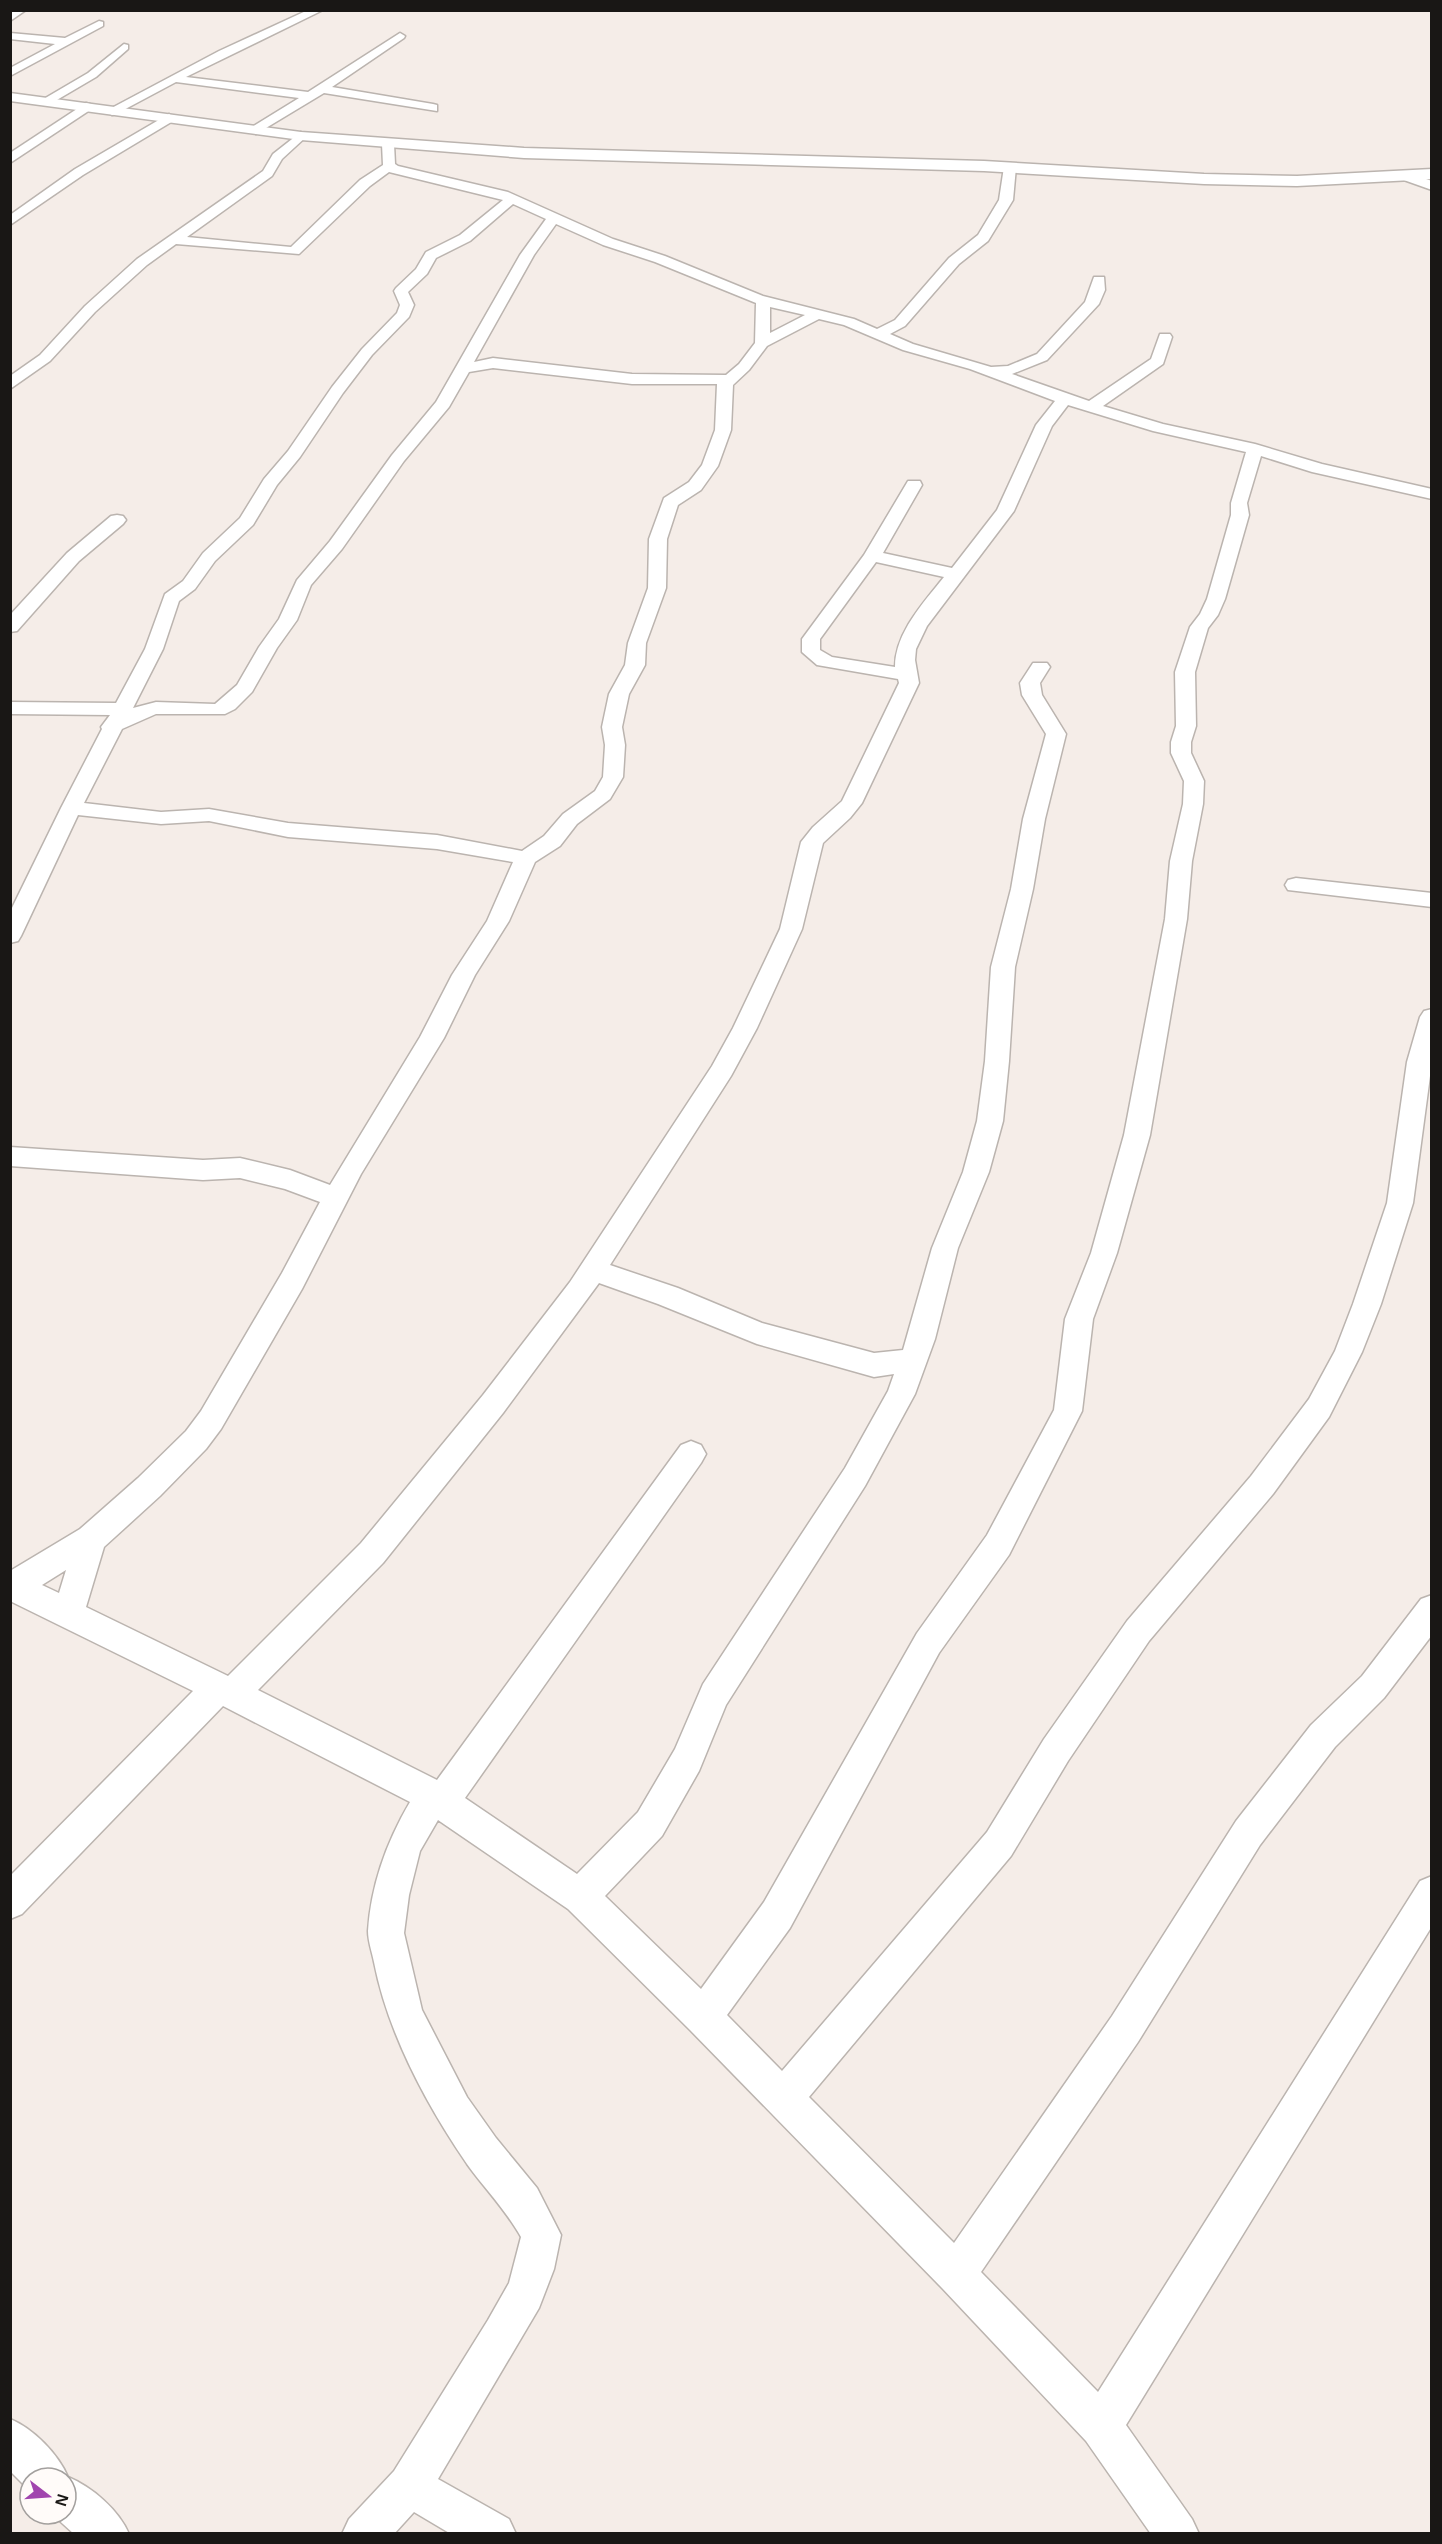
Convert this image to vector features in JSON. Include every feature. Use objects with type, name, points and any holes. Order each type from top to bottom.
[{"type":"street","points":[[10,18],[21,10]]},
{"type":"street","points":[[112,111],[231,49],[318,10]]},
{"type":"street","points":[[10,73],[99,24]]},
{"type":"street","points":[[10,36],[69,42]]},
{"type":"street","points":[[256,130],[400,36]]},
{"type":"street","points":[[46,102],[92,75],[124,47]]},
{"type":"street","points":[[176,79],[309,96]]},
{"type":"street","points":[[322,89],[433,108]]},
{"type":"street","points":[[10,97],[301,136],[388,144],[594,156],[1010,167],[1215,180],[1297,181],[1431,174]]},
{"type":"street","points":[[10,159],[86,107]]},
{"type":"street","points":[[10,221],[79,172],[169,118]]},
{"type":"street","points":[[10,384],[45,358],[90,309],[142,262],[268,173],[277,157],[301,136]]},
{"type":"street","points":[[388,144],[389,166]]},
{"type":"street","points":[[176,240],[294,251],[365,183],[389,166]]},
{"type":"street","points":[[389,166],[512,199],[553,219],[763,300],[849,322],[908,347],[990,371],[1010,374],[1065,399],[1159,428],[1255,449],[1318,468],[1426,491]]},
{"type":"street","points":[[878,334],[900,323],[954,261],[983,238],[1006,200],[1010,167]]},
{"type":"street","points":[[1405,176],[1431,186]]},
{"type":"street","points":[[10,936],[111,727],[154,649],[171,598],[189,585],[209,557],[247,521],[270,483],[294,454],[337,390],[367,352],[404,314],[407,305],[401,291],[422,270],[431,255],[465,238],[512,199]]},
{"type":"street","points":[[111,727],[144,711],[156,708],[218,710],[236,698],[245,688],[268,647],[288,620],[303,584],[336,545],[398,458],[443,404],[527,255],[553,219]]},
{"type":"street","points":[[1010,374],[1051,350],[1092,304],[1098,290],[1099,280]]},
{"type":"street","points":[[762,343],[763,300]]},
{"type":"street","points":[[12,1586],[91,1539],[149,1487],[196,1440],[211,1420],[292,1281],[351,1169],[432,1038],[464,975],[498,921],[526,858],[552,841],[570,819],[603,795],[613,777],[615,745],[612,727],[619,694],[635,665],[637,643],[657,588],[658,539],[670,502],[695,486],[710,466],[723,430],[723,389],[728,380],[744,367],[762,343],[818,314]]},
{"type":"street","points":[[1091,407],[1158,361],[1166,337]]},
{"type":"street","points":[[462,369],[493,363],[593,376],[657,380],[728,380]]},
{"type":"street","points":[[657,380],[699,393],[724,405]]},
{"type":"street","points":[[10,1902],[226,1691],[372,1553],[493,1404],[593,1270],[722,1070],[745,1028],[791,929],[812,842],[818,833],[852,803],[909,683],[905,674],[905,658],[914,633],[936,598],[1005,511],[1044,425],[1065,399]]},
{"type":"street","points":[[703,2017],[777,1915],[928,1643],[998,1545],[1068,1411],[1079,1319],[1104,1253],[1137,1135],[1176,919],[1181,861],[1193,804],[1194,781],[1181,753],[1180,742],[1186,726],[1185,672],[1199,627],[1209,615],[1216,599],[1240,514],[1239,503],[1255,449]]},
{"type":"street","points":[[905,674],[824,661],[810,648],[811,639],[820,625],[872,556],[915,485]]},
{"type":"street","points":[[10,627],[73,557],[117,520]]},
{"type":"street","points":[[872,556],[956,574]]},
{"type":"street","points":[[580,1897],[650,1824],[687,1760],[714,1695],[855,1477],[901,1394],[914,1360],[945,1248],[976,1172],[990,1121],[997,1061],[1003,967],[1022,889],[1034,819],[1056,734],[1032,695],[1030,683],[1040,667]]},
{"type":"street","points":[[10,708],[121,709]]},
{"type":"street","points":[[71,808],[161,818],[209,814],[288,830],[437,842],[526,858]]},
{"type":"street","points":[[1296,885],[1431,900]]},
{"type":"street","points":[[783,2099],[999,1844],[1056,1750],[1138,1630],[1247,1503],[1319,1408],[1348,1352],[1367,1304],[1400,1203],[1419,1062],[1431,1017]]},
{"type":"street","points":[[10,1156],[203,1170],[240,1168],[290,1179],[336,1198]]},
{"type":"street","points":[[593,1270],[668,1296],[757,1333],[874,1365],[914,1360]]},
{"type":"street","points":[[874,1365],[901,1394]]},
{"type":"street","points":[[364,2534],[409,2487],[525,2294],[534,2269],[541,2235],[523,2202],[482,2152],[454,2109],[405,2015],[393,1972],[386,1933],[391,1895],[404,1845],[690,1454]]},
{"type":"street","points":[[69,1614],[91,1539]]},
{"type":"street","points":[[12,1586],[226,1691],[437,1799],[580,1897],[703,2017],[956,2274],[1101,2426],[1177,2534]]},
{"type":"street","points":[[956,2274],[1125,2029],[1248,1833],[1323,1736],[1373,1687],[1431,1609]]},
{"type":"street","points":[[1101,2426],[1431,1893]]},
{"type":"street","points":[[10,2440],[35,2466]]},
{"type":"street","points":[[409,2487],[494,2534]]},
{"type":"street","points":[[78,2509],[107,2534]]}]
